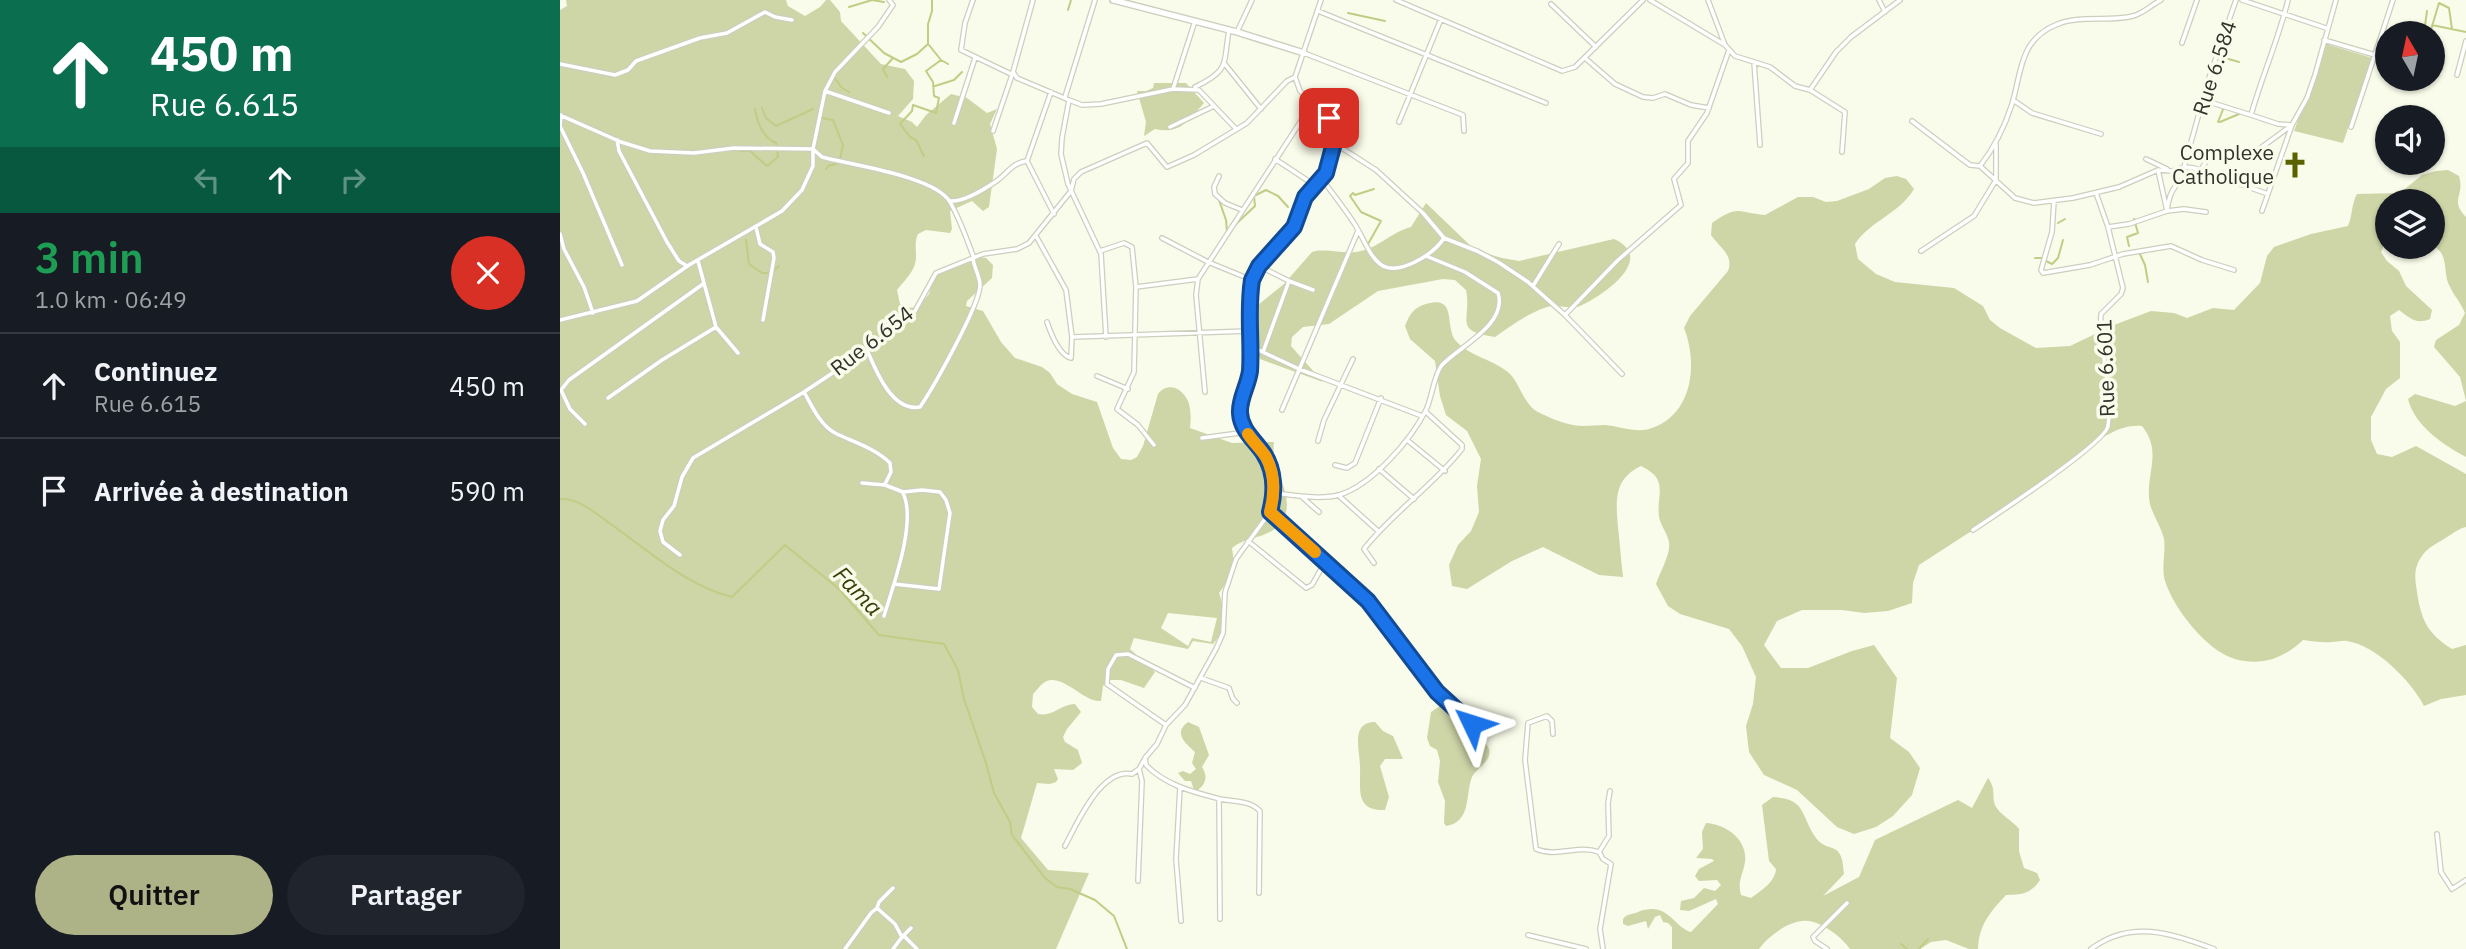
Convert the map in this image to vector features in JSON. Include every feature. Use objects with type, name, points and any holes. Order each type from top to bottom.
[{"type":"street","points":[[560,320],[637,301],[687,266],[782,211],[802,190],[813,166],[813,149],[825,91],[835,72],[878,27],[893,5],[889,0]]},
{"type":"street","points":[[973,0],[965,23],[961,50],[995,68],[1010,74],[1013,72]]},
{"type":"street","points":[[993,131],[1033,0]]},
{"type":"street","points":[[1095,0],[1067,98],[1061,154],[1063,169],[1100,251],[1106,337]]},
{"type":"street","points":[[1113,0],[1237,32],[1304,53],[1464,114],[1464,131]]},
{"type":"street","points":[[1237,32],[1252,0]]},
{"type":"street","points":[[1065,846],[1103,783],[1124,772],[1132,774],[1139,769],[1157,744],[1166,725],[1185,705],[1223,633],[1224,592],[1238,555],[1270,512],[1274,493],[1272,477],[1265,455],[1247,432],[1240,410],[1249,376],[1252,280],[1259,266],[1294,227],[1305,197],[1316,187],[1330,164],[1334,143],[1332,123],[1300,91],[1295,77],[1321,0]]},
{"type":"street","points":[[1396,0],[1512,47],[1555,69],[1569,70],[1586,58],[1643,0]]},
{"type":"street","points":[[1650,0],[1735,55],[1770,67],[1795,86],[1810,90],[1845,112],[1842,152]]},
{"type":"street","points":[[1565,315],[1617,261],[1681,205],[1674,179],[1688,163],[1688,141],[1709,108],[1727,48],[1708,0]]},
{"type":"street","points":[[1879,0],[1885,12]]},
{"type":"street","points":[[1810,90],[1836,52],[1851,37],[1900,0]]},
{"type":"street","points":[[1980,166],[1996,142],[2013,100],[2018,71],[2025,53],[2037,37],[2059,23],[2133,16],[2161,0]]},
{"type":"street","points":[[2182,43],[2197,0]]},
{"type":"street","name":"Rue 6.584","points":[[2184,167],[2236,0]]},
{"type":"street","points":[[2242,0],[2326,28]]},
{"type":"street","points":[[2251,115],[2288,0]]},
{"type":"street","points":[[2262,211],[2292,125],[2307,98],[2336,0]]},
{"type":"street","points":[[2386,21],[2393,0]]},
{"type":"street","points":[[1551,4],[1596,47]]},
{"type":"street","points":[[1318,11],[1546,103]]},
{"type":"street","points":[[560,64],[615,75],[628,70],[636,61],[700,38],[727,33],[765,12],[792,20]]},
{"type":"street","points":[[1399,122],[1441,19]]},
{"type":"street","points":[[1173,89],[1195,21]]},
{"type":"street","points":[[1193,88],[1216,76],[1224,64],[1229,30]]},
{"type":"street","points":[[2324,40],[2375,55],[2351,127]]},
{"type":"street","points":[[2457,75],[2466,41]]},
{"type":"street","points":[[954,123],[975,58]]},
{"type":"street","points":[[1586,58],[1615,84],[1643,97],[1665,94],[1691,105],[1709,108]]},
{"type":"street","points":[[1754,62],[1760,145]]},
{"type":"street","points":[[1224,64],[1261,109]]},
{"type":"street","points":[[1013,72],[1017,78],[1082,105],[1193,88],[1202,91],[1236,129]]},
{"type":"street","name":"Rue 6.654","points":[[680,555],[663,542],[660,531],[663,520],[674,506],[682,477],[693,458],[804,392],[867,350],[915,311],[934,274],[988,253],[1022,248],[1072,191],[1073,179],[1081,172],[1147,143],[1167,167],[1194,155],[1251,119],[1287,81],[1295,77]]},
{"type":"street","points":[[825,91],[889,113]]},
{"type":"street","points":[[1051,92],[1027,161],[1054,214]]},
{"type":"street","points":[[2013,100],[2032,113],[2101,134]]},
{"type":"street","points":[[2203,100],[2278,124],[2292,125]]},
{"type":"street","points":[[1205,393],[1196,295],[1198,279],[1312,103]]},
{"type":"street","points":[[1170,127],[1214,106]]},
{"type":"street","points":[[622,265],[560,126],[561,115],[617,140],[650,150],[694,153],[734,148],[813,149],[822,157],[922,182],[942,193],[950,201],[973,258],[980,285],[974,305],[934,387],[920,408],[913,409],[900,402],[886,389],[867,350]]},
{"type":"street","points":[[1912,121],[1962,159],[1980,166],[2015,198],[2025,201],[2054,201],[2096,193],[2119,187],[2158,170],[2172,171],[2184,167],[2194,168],[2268,194]]},
{"type":"street","points":[[2167,211],[2168,196],[2176,184],[2184,177],[2200,171],[2207,160],[2251,155],[2292,125]]},
{"type":"street","points":[[617,140],[619,151],[667,242],[679,261],[687,266]]},
{"type":"street","points":[[1921,251],[1974,216],[1996,180],[1996,142]]},
{"type":"street","points":[[1334,143],[1376,170],[1423,213],[1444,238],[1488,256],[1534,286],[1622,374]]},
{"type":"street","points":[[1275,159],[1316,187]]},
{"type":"street","points":[[2146,159],[2172,171]]},
{"type":"street","points":[[950,201],[958,201],[977,192],[997,180],[1017,162],[1027,161]]},
{"type":"street","points":[[2158,170],[2167,211]]},
{"type":"street","points":[[1219,176],[1214,187],[1215,194],[1225,203],[1242,210]]},
{"type":"street","points":[[1322,179],[1358,231],[1368,251],[1382,266],[1405,266],[1426,256],[1444,238]]},
{"type":"street","name":"Rue 6.601","points":[[1973,530],[2071,461],[2102,438],[2107,431],[2109,394],[2100,318],[2103,311],[2123,291],[2108,227],[2096,193]]},
{"type":"street","points":[[2054,201],[2052,232],[2040,270],[2042,273],[2171,246],[2234,270]]},
{"type":"street","points":[[2108,227],[2129,224],[2167,211],[2184,209],[2206,212]]},
{"type":"street","points":[[756,227],[760,244],[773,252],[775,258],[763,320]]},
{"type":"street","points":[[1282,410],[1358,231]]},
{"type":"street","points":[[560,234],[593,313]]},
{"type":"street","points":[[1036,235],[1066,290],[1072,337],[1072,356],[1068,359],[1051,334],[1047,322]]},
{"type":"street","points":[[1162,238],[1252,280]]},
{"type":"street","points":[[1100,251],[1124,243],[1130,245],[1136,287],[1134,372],[1118,411],[1138,425],[1154,445]]},
{"type":"street","points":[[1534,286],[1559,244]]},
{"type":"street","points":[[1274,493],[1338,495],[1363,482],[1407,440],[1424,413],[1439,369],[1493,321],[1500,304],[1498,293],[1465,272],[1426,256]]},
{"type":"street","points":[[698,261],[702,284],[716,327],[738,353]]},
{"type":"street","points":[[1259,266],[1313,290]]},
{"type":"street","points":[[1136,287],[1198,279]]},
{"type":"street","points":[[1263,352],[1289,281]]},
{"type":"street","points":[[585,424],[570,409],[561,390],[569,380],[702,284]]},
{"type":"street","points":[[608,398],[716,327]]},
{"type":"street","points":[[1072,337],[1249,331]]},
{"type":"street","points":[[1250,346],[1299,369],[1424,413],[1463,447],[1444,471],[1378,531],[1364,549],[1374,563]]},
{"type":"street","points":[[1318,441],[1324,420],[1353,359]]},
{"type":"street","points":[[1097,376],[1128,389]]},
{"type":"street","points":[[804,392],[816,415],[832,432],[852,439],[890,463],[891,471],[885,485]]},
{"type":"street","points":[[1335,465],[1347,468],[1354,463],[1381,398]]},
{"type":"street","points":[[1202,438],[1247,432]]},
{"type":"street","points":[[1407,440],[1444,471]]},
{"type":"street","points":[[1379,469],[1415,500]]},
{"type":"street","points":[[862,483],[885,485],[903,492],[922,489],[940,492],[947,500],[950,513],[939,589],[894,584]]},
{"type":"street","points":[[884,617],[906,528],[907,512],[903,492]]},
{"type":"street","points":[[1301,495],[1319,512]]},
{"type":"street","points":[[1338,495],[1378,531]]},
{"type":"street","points":[[1270,512],[1368,601],[1437,692],[1472,724]]},
{"type":"street","points":[[1248,541],[1306,588],[1312,585],[1325,562]]},
{"type":"street","points":[[1166,725],[1107,684],[1105,679],[1108,669],[1116,655],[1128,654],[1195,688]]},
{"type":"street","points":[[1201,678],[1229,688],[1237,703]]},
{"type":"street","points":[[1553,734],[1552,721],[1547,716],[1528,723],[1525,760],[1536,849],[1545,853],[1561,853],[1583,848],[1599,852],[1603,859],[1611,864],[1600,929],[1602,949]]},
{"type":"street","points":[[1145,758],[1146,765],[1152,772],[1180,787],[1219,799],[1253,804],[1260,811],[1259,893]]},
{"type":"street","points":[[1138,881],[1142,781],[1139,769]]},
{"type":"street","points":[[1180,787],[1177,859],[1181,921]]},
{"type":"street","points":[[1599,852],[1609,836],[1610,791]]},
{"type":"street","points":[[1219,799],[1220,919]]},
{"type":"street","points":[[2437,834],[2441,872],[2446,880],[2452,889],[2466,880]]},
{"type":"street","points":[[845,949],[879,902],[893,888]]},
{"type":"street","points":[[1827,949],[1813,937],[1847,903]]},
{"type":"street","points":[[877,908],[895,924],[902,937],[917,949]]},
{"type":"street","points":[[892,949],[911,928]]},
{"type":"street","points":[[2091,949],[2103,940],[2121,933],[2151,932],[2168,934],[2214,949]]},
{"type":"street","points":[[1528,936],[1586,949]]},
{"type":"green space","points":[[566,0],[786,0],[788,6],[805,16],[826,0],[830,0],[840,12],[841,21],[881,64],[905,69],[914,81],[913,99],[898,116],[917,127],[926,115],[951,94],[967,98],[987,113],[997,109],[990,124],[997,149],[989,207],[983,211],[972,201],[950,211],[950,233],[926,230],[918,234],[915,264],[910,275],[897,290],[900,304],[908,308],[918,307],[929,294],[934,276],[979,257],[986,258],[993,265],[992,278],[967,301],[966,306],[983,311],[1001,342],[1015,358],[1042,367],[1057,384],[1072,394],[1097,402],[1113,448],[1121,459],[1131,460],[1137,457],[1143,446],[1158,394],[1172,387],[1187,399],[1190,428],[1232,443],[1274,442],[1276,464],[1286,497],[1284,518],[1272,531],[1232,548],[1234,563],[1227,582],[1219,593],[1223,606],[1223,626],[1213,644],[1193,641],[1188,649],[1134,638],[1130,649],[1155,672],[1144,688],[1121,680],[1109,680],[1103,686],[1101,701],[1052,680],[1044,683],[1033,694],[1032,707],[1038,714],[1048,714],[1075,704],[1081,712],[1063,737],[1065,742],[1078,750],[1082,763],[1073,770],[1054,769],[1058,779],[1056,782],[1037,783],[1021,838],[1048,870],[1089,873],[1056,949],[560,949],[560,10],[567,6]],"holes":[[[1168,613],[1217,618],[1211,642],[1192,638],[1188,646],[1161,628]]]},
{"type":"green space","points":[[2326,44],[2372,58],[2343,143],[2294,131]]},
{"type":"green space","points":[[1154,83],[1186,83],[1204,103],[1178,128],[1155,129],[1144,136],[1146,122],[1137,91],[1153,88]]},
{"type":"green space","points":[[2445,170],[2459,176],[2458,202],[2466,217],[2466,401],[2460,377],[2434,347],[2436,340],[2459,325],[2465,313],[2448,282],[2444,259],[2445,189],[2405,189],[2422,175],[2445,175]]},
{"type":"green space","points":[[1897,176],[1906,179],[1914,189],[1901,205],[1861,236],[1855,244],[1858,259],[1876,274],[1895,282],[1954,288],[1983,306],[1990,320],[2000,328],[2036,348],[2070,346],[2151,311],[2174,313],[2187,318],[2213,308],[2234,310],[2260,283],[2267,256],[2274,247],[2311,234],[2348,226],[2357,194],[2375,194],[2375,259],[2386,259],[2399,271],[2406,286],[2432,310],[2430,319],[2425,321],[2413,320],[2399,310],[2390,316],[2392,331],[2400,342],[2400,378],[2386,389],[2371,417],[2371,440],[2377,454],[2392,457],[2416,446],[2466,474],[2466,527],[2427,550],[2417,565],[2415,578],[2421,611],[2431,632],[2452,649],[2466,645],[2466,695],[2441,699],[2424,706],[2411,686],[2392,666],[2370,649],[2347,641],[2303,640],[2280,656],[2254,662],[2224,654],[2203,638],[2176,604],[2165,581],[2164,539],[2149,498],[2151,444],[2142,426],[2121,429],[2102,438],[1919,565],[1913,583],[1912,603],[1888,611],[1864,613],[1802,610],[1777,621],[1764,645],[1781,668],[1808,668],[1874,645],[1897,678],[1890,738],[1909,752],[1920,768],[1912,795],[1893,816],[1876,827],[1854,834],[1837,827],[1797,790],[1764,775],[1749,752],[1746,726],[1753,704],[1756,677],[1742,646],[1729,629],[1680,614],[1668,606],[1656,584],[1667,557],[1669,542],[1659,517],[1659,482],[1650,471],[1641,466],[1632,471],[1618,492],[1617,518],[1623,577],[1599,575],[1543,547],[1512,561],[1467,589],[1452,586],[1449,565],[1458,545],[1471,531],[1479,512],[1477,486],[1481,459],[1467,431],[1446,415],[1435,361],[1410,339],[1405,326],[1412,312],[1418,307],[1436,302],[1442,304],[1446,308],[1456,341],[1468,351],[1510,374],[1529,405],[1538,412],[1573,425],[1605,425],[1647,430],[1666,421],[1684,399],[1689,386],[1691,356],[1684,328],[1690,316],[1728,271],[1728,256],[1711,235],[1712,223],[1733,212],[1765,215],[1798,197],[1813,197],[1826,202],[1837,201],[1869,189],[1885,178]]},
{"type":"green space","points":[[1426,203],[1475,250],[1519,261],[1614,239],[1626,247],[1630,257],[1628,267],[1612,286],[1580,306],[1551,306],[1540,310],[1495,337],[1473,331],[1469,327],[1466,290],[1455,280],[1443,279],[1378,291],[1329,324],[1303,327],[1292,337],[1291,346],[1323,382],[1260,359],[1243,317],[1284,284],[1312,252],[1351,252],[1371,248],[1411,227]]},
{"type":"green space","points":[[2415,394],[2455,406],[2466,401],[2466,457],[2423,426],[2408,399]]},
{"type":"green space","points":[[1449,704],[1473,734],[1486,745],[1489,754],[1472,777],[1464,813],[1460,819],[1446,826],[1445,801],[1438,782],[1440,761],[1437,750],[1430,746],[1427,738],[1431,712]]},
{"type":"green space","points":[[1188,722],[1199,727],[1209,755],[1202,767],[1204,782],[1198,790],[1194,790],[1191,781],[1185,781],[1178,773],[1183,771],[1190,774],[1196,769],[1192,763],[1195,752],[1181,734]]},
{"type":"green space","points":[[1375,722],[1383,731],[1393,736],[1403,759],[1385,759],[1380,766],[1389,797],[1385,810],[1368,807],[1360,790],[1359,732],[1367,723]]},
{"type":"green space","points":[[1988,778],[1997,808],[2019,829],[2019,851],[2024,868],[2037,873],[2040,880],[2029,891],[2006,895],[2000,901],[1983,926],[1978,949],[1969,949],[1946,940],[1931,942],[1920,949],[1850,949],[1832,931],[1819,924],[1801,921],[1780,929],[1759,949],[1672,949],[1672,927],[1663,922],[1660,915],[1655,917],[1648,929],[1646,921],[1628,926],[1623,924],[1623,919],[1628,915],[1657,909],[1691,932],[1718,904],[1716,899],[1689,911],[1680,910],[1681,901],[1694,898],[1704,888],[1715,891],[1721,885],[1717,880],[1699,881],[1695,876],[1699,869],[1714,861],[1696,858],[1703,849],[1702,832],[1706,823],[1721,826],[1734,834],[1743,846],[1745,862],[1740,890],[1741,895],[1751,898],[1771,882],[1776,869],[1769,861],[1762,805],[1773,797],[1796,804],[1814,835],[1824,845],[1834,848],[1843,862],[1844,874],[1823,896],[1859,877],[1875,840],[1958,800],[1972,808]]},
{"type":"waterway","points":[[849,7],[872,0],[884,2]]},
{"type":"waterway","points":[[863,33],[884,53],[901,62],[917,54],[928,44],[932,0]]},
{"type":"waterway","points":[[1068,10],[1071,0]]},
{"type":"waterway","points":[[2434,21],[2439,3],[2449,8],[2452,29]]},
{"type":"waterway","points":[[2426,21],[2427,11]]},
{"type":"waterway","points":[[1348,13],[1385,21]]},
{"type":"waterway","points":[[2445,28],[2466,32]]},
{"type":"waterway","points":[[929,45],[941,60],[948,64]]},
{"type":"waterway","points":[[2218,56],[2239,62]]},
{"type":"waterway","points":[[887,77],[883,69],[892,59]]},
{"type":"waterway","points":[[924,156],[916,140],[910,137],[900,124],[912,111],[913,105],[936,113],[939,98],[934,96],[933,82],[926,71],[941,60]]},
{"type":"waterway","points":[[935,86],[954,80],[962,72]]},
{"type":"waterway","points":[[834,77],[842,88],[849,92]]},
{"type":"waterway","points":[[2218,122],[2224,107]]},
{"type":"waterway","points":[[762,108],[766,118],[776,126],[813,109]]},
{"type":"waterway","points":[[739,151],[750,151],[767,166],[778,157],[776,143],[761,129],[755,109]]},
{"type":"waterway","points":[[2220,122],[2239,114]]},
{"type":"waterway","points":[[822,118],[833,120],[843,145],[839,163],[826,169]]},
{"type":"waterway","points":[[1368,244],[1381,221],[1361,212],[1350,196],[1374,189]]},
{"type":"waterway","points":[[1235,225],[1255,206],[1254,196],[1266,190],[1278,196],[1288,207]]},
{"type":"waterway","points":[[1219,200],[1227,232]]},
{"type":"waterway","points":[[2058,223],[2065,219]]},
{"type":"waterway","points":[[2129,246],[2127,237],[2138,233],[2134,219]]},
{"type":"waterway","points":[[746,240],[749,264],[762,273],[771,273],[779,266]]},
{"type":"waterway","points":[[2046,261],[2052,264],[2058,258],[2063,240]]},
{"type":"waterway","points":[[2139,252],[2148,282]]},
{"type":"waterway","points":[[2035,258],[2042,258]]},
{"type":"waterway","name":"Fama","points":[[560,499],[574,501],[588,508],[684,576],[699,585],[732,597],[785,545],[839,589],[879,635],[944,644],[958,670],[964,699],[994,793],[1010,822],[1012,835],[1045,878],[1057,887],[1070,889],[1095,900],[1114,916],[1127,949]]},
{"type":"waterway","points":[[1919,949],[1928,939]]},
{"type":"waterway","points":[[1901,944],[1907,949]]},
{"type":"slow traffic","points":[[1248,434],[1265,455],[1270,469],[1274,493],[1270,512],[1315,552]]},
{"type":"place","name":"Complexe Catholique","points":[[2295,165]]},
{"type":"route","points":[[1329,118],[1334,131],[1334,149],[1326,173],[1305,197],[1294,227],[1259,266],[1252,280],[1249,376],[1241,402],[1241,418],[1252,440],[1265,455],[1270,469],[1274,493],[1270,512],[1368,601],[1437,692],[1472,724]]}]
